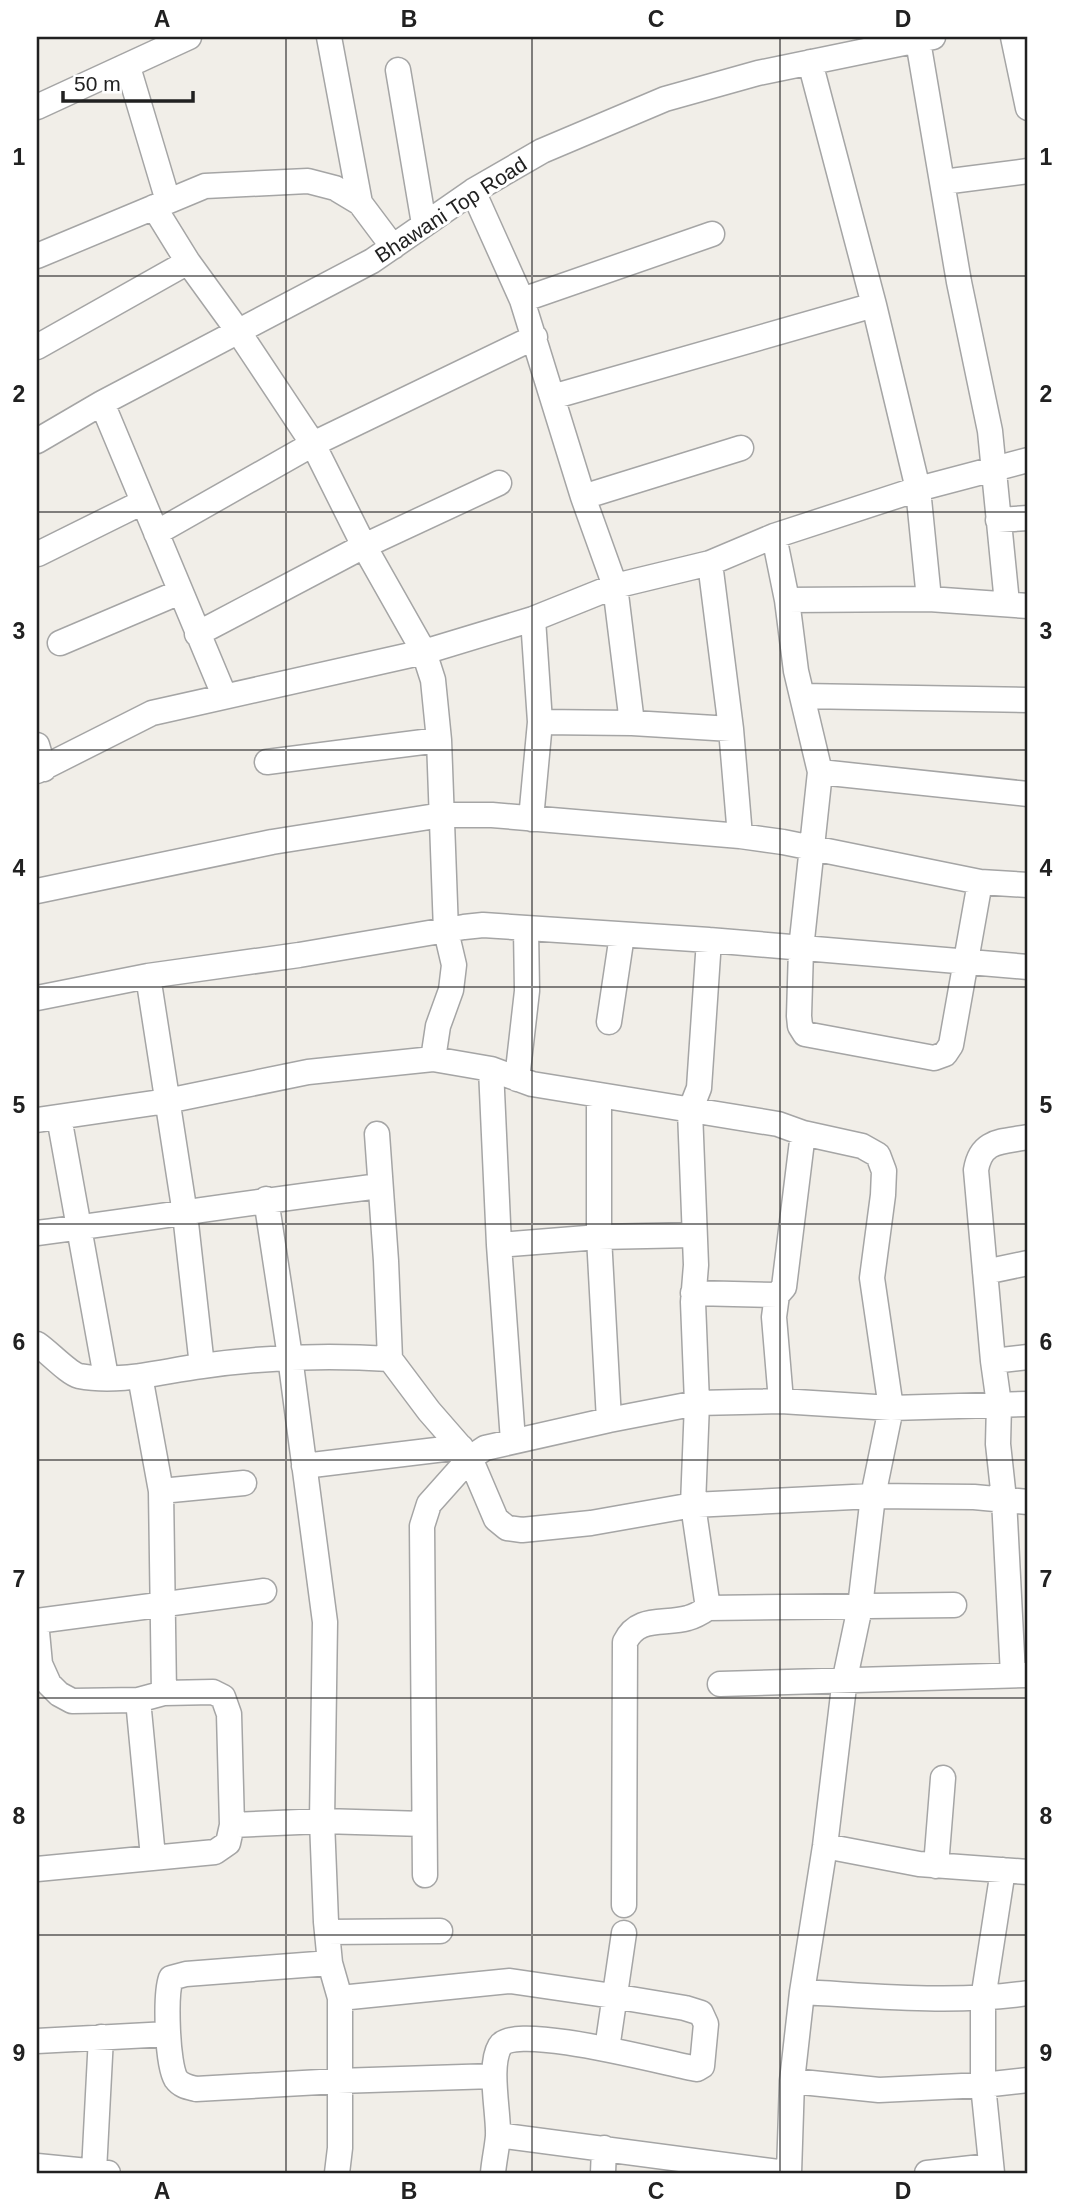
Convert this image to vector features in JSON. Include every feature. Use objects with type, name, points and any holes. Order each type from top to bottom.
[{"type":"street","points":[[37,107],[189,37]]},
{"type":"street","points":[[329,37],[360,202]]},
{"type":"street","points":[[1013,37],[1028,108]]},
{"type":"street","points":[[787,600],[929,600],[1018,604],[998,520],[990,430],[959,282],[925,39]]},
{"type":"street","name":"Bhawani Top Road","points":[[37,441],[102,403],[372,261],[473,191],[542,151],[665,99],[810,62],[925,39]]},
{"type":"street","points":[[810,62],[874,305],[918,489],[929,600]]},
{"type":"street","points":[[128,67],[161,204],[188,262],[239,331],[313,444],[364,546],[424,652],[433,680],[439,740],[446,930],[454,965],[451,989],[438,1026],[433,1059]]},
{"type":"street","points":[[398,69],[424,224]]},
{"type":"street","points":[[943,182],[1028,171]]},
{"type":"street","points":[[37,256],[205,186],[308,181],[335,188],[360,202],[393,247]]},
{"type":"street","points":[[473,191],[522,300],[583,497],[615,586],[632,723]]},
{"type":"street","points":[[522,300],[712,234]]},
{"type":"street","points":[[37,347],[188,262]]},
{"type":"street","points":[[552,397],[874,305]]},
{"type":"street","points":[[156,533],[313,444],[535,337]]},
{"type":"street","points":[[102,403],[224,695]]},
{"type":"street","points":[[583,497],[741,448]]},
{"type":"street","points":[[37,745],[40,770],[152,713],[424,652],[533,619],[615,586],[710,563],[774,536],[918,489],[1028,460]]},
{"type":"street","points":[[197,634],[364,546],[499,483]]},
{"type":"street","points":[[38,554],[143,502]]},
{"type":"street","points":[[998,520],[1028,518]]},
{"type":"street","points":[[774,536],[802,696],[820,772],[801,949],[799,1016],[800,1026],[805,1034],[934,1058],[945,1054],[951,1045],[979,882]]},
{"type":"street","points":[[710,563],[731,729],[740,836]]},
{"type":"street","points":[[60,643],[180,592]]},
{"type":"street","points":[[531,820],[540,722],[533,619]]},
{"type":"street","points":[[802,696],[1028,700]]},
{"type":"street","points":[[540,722],[632,723],[731,729]]},
{"type":"street","points":[[267,762],[439,740]]},
{"type":"street","points":[[820,772],[1028,794]]},
{"type":"street","points":[[37,891],[272,842],[442,815],[492,815],[740,836],[810,847],[979,882],[1028,885]]},
{"type":"street","points":[[37,998],[148,976],[483,925],[709,940],[1028,967]]},
{"type":"street","points":[[517,1079],[527,991],[526,929]]},
{"type":"street","points":[[609,1022],[622,935]]},
{"type":"street","points":[[708,1608],[693,1505],[697,1403],[694,1293],[696,1265],[690,1111],[699,1088],[709,940]]},
{"type":"street","points":[[148,976],[186,1214],[202,1366]]},
{"type":"street","points":[[106,1377],[79,1227],[48,1118],[167,1101],[308,1072],[433,1059],[491,1069],[532,1084],[599,1097],[778,1124],[803,1133],[862,1146],[877,1155],[884,1171],[872,1278],[891,1408],[873,1496],[860,1607],[845,1678],[825,1846],[802,1992],[792,2081],[788,2173],[694,2168],[604,2148],[498,2135]]},
{"type":"street","points":[[491,1069],[499,1245],[513,1441]]},
{"type":"street","points":[[599,1097],[600,1237],[609,1420]]},
{"type":"street","points":[[781,1401],[774,1317],[777,1295],[784,1287],[803,1133]]},
{"type":"street","points":[[377,1135],[390,1359],[429,1411],[466,1453],[496,1519],[507,1528],[522,1530],[591,1523],[693,1505],[873,1496],[1016,1500]]},
{"type":"street","points":[[720,1684],[845,1678],[1021,1675],[1016,1500],[999,1444],[999,1404],[976,1170],[978,1156],[990,1144],[1028,1137]]},
{"type":"street","points":[[37,1233],[186,1214],[266,1199],[380,1186]]},
{"type":"street","points":[[266,1199],[325,1622],[322,1821],[330,1963],[340,1998],[340,2148],[337,2173]]},
{"type":"street","points":[[499,1245],[600,1237],[693,1235]]},
{"type":"street","points":[[985,1272],[1028,1263]]},
{"type":"street","points":[[694,1293],[777,1295]]},
{"type":"street","points":[[37,1345],[76,1376],[140,1377],[202,1366],[290,1357],[390,1359]]},
{"type":"street","points":[[993,1361],[1028,1357]]},
{"type":"street","points":[[140,1377],[161,1491],[164,1693]]},
{"type":"street","points":[[304,1466],[466,1453],[697,1403],[781,1401],[891,1408],[1028,1404]]},
{"type":"street","points":[[425,1875],[422,1526],[429,1504],[466,1453]]},
{"type":"street","points":[[161,1491],[244,1483]]},
{"type":"street","points":[[37,1621],[264,1591]]},
{"type":"street","points":[[624,1905],[625,1642],[631,1631],[644,1624],[686,1619],[708,1608],[954,1605]]},
{"type":"street","points":[[37,1632],[40,1664],[50,1684],[59,1694],[72,1701],[138,1700],[164,1693],[213,1692],[223,1697],[229,1714],[232,1825],[228,1843],[215,1852],[37,1868]]},
{"type":"street","points":[[138,1700],[153,1857]]},
{"type":"street","points":[[936,1866],[943,1779]]},
{"type":"street","points":[[232,1825],[322,1821],[425,1824]]},
{"type":"street","points":[[825,1846],[936,1866],[1022,1867],[983,1999],[983,2085],[991,2170],[928,2173]]},
{"type":"street","points":[[327,1932],[440,1931]]},
{"type":"street","points":[[607,2049],[624,1933]]},
{"type":"street","points":[[330,1963],[186,1974],[171,1978],[167,1989],[168,2034],[174,2076],[181,2085],[196,2089],[494,2076]]},
{"type":"street","points":[[340,1998],[510,1981],[614,1996],[701,2013],[706,2024],[702,2066],[697,2069],[607,2049],[522,2037],[507,2039],[499,2047],[494,2076],[498,2135],[493,2173]]},
{"type":"street","points":[[802,1992],[983,1999],[1028,1993]]},
{"type":"street","points":[[37,2041],[168,2034]]},
{"type":"street","points":[[37,2166],[101,2172],[101,2038]]},
{"type":"street","points":[[792,2081],[879,2090],[1028,2080]]},
{"type":"street","points":[[603,2173],[604,2148]]}]
